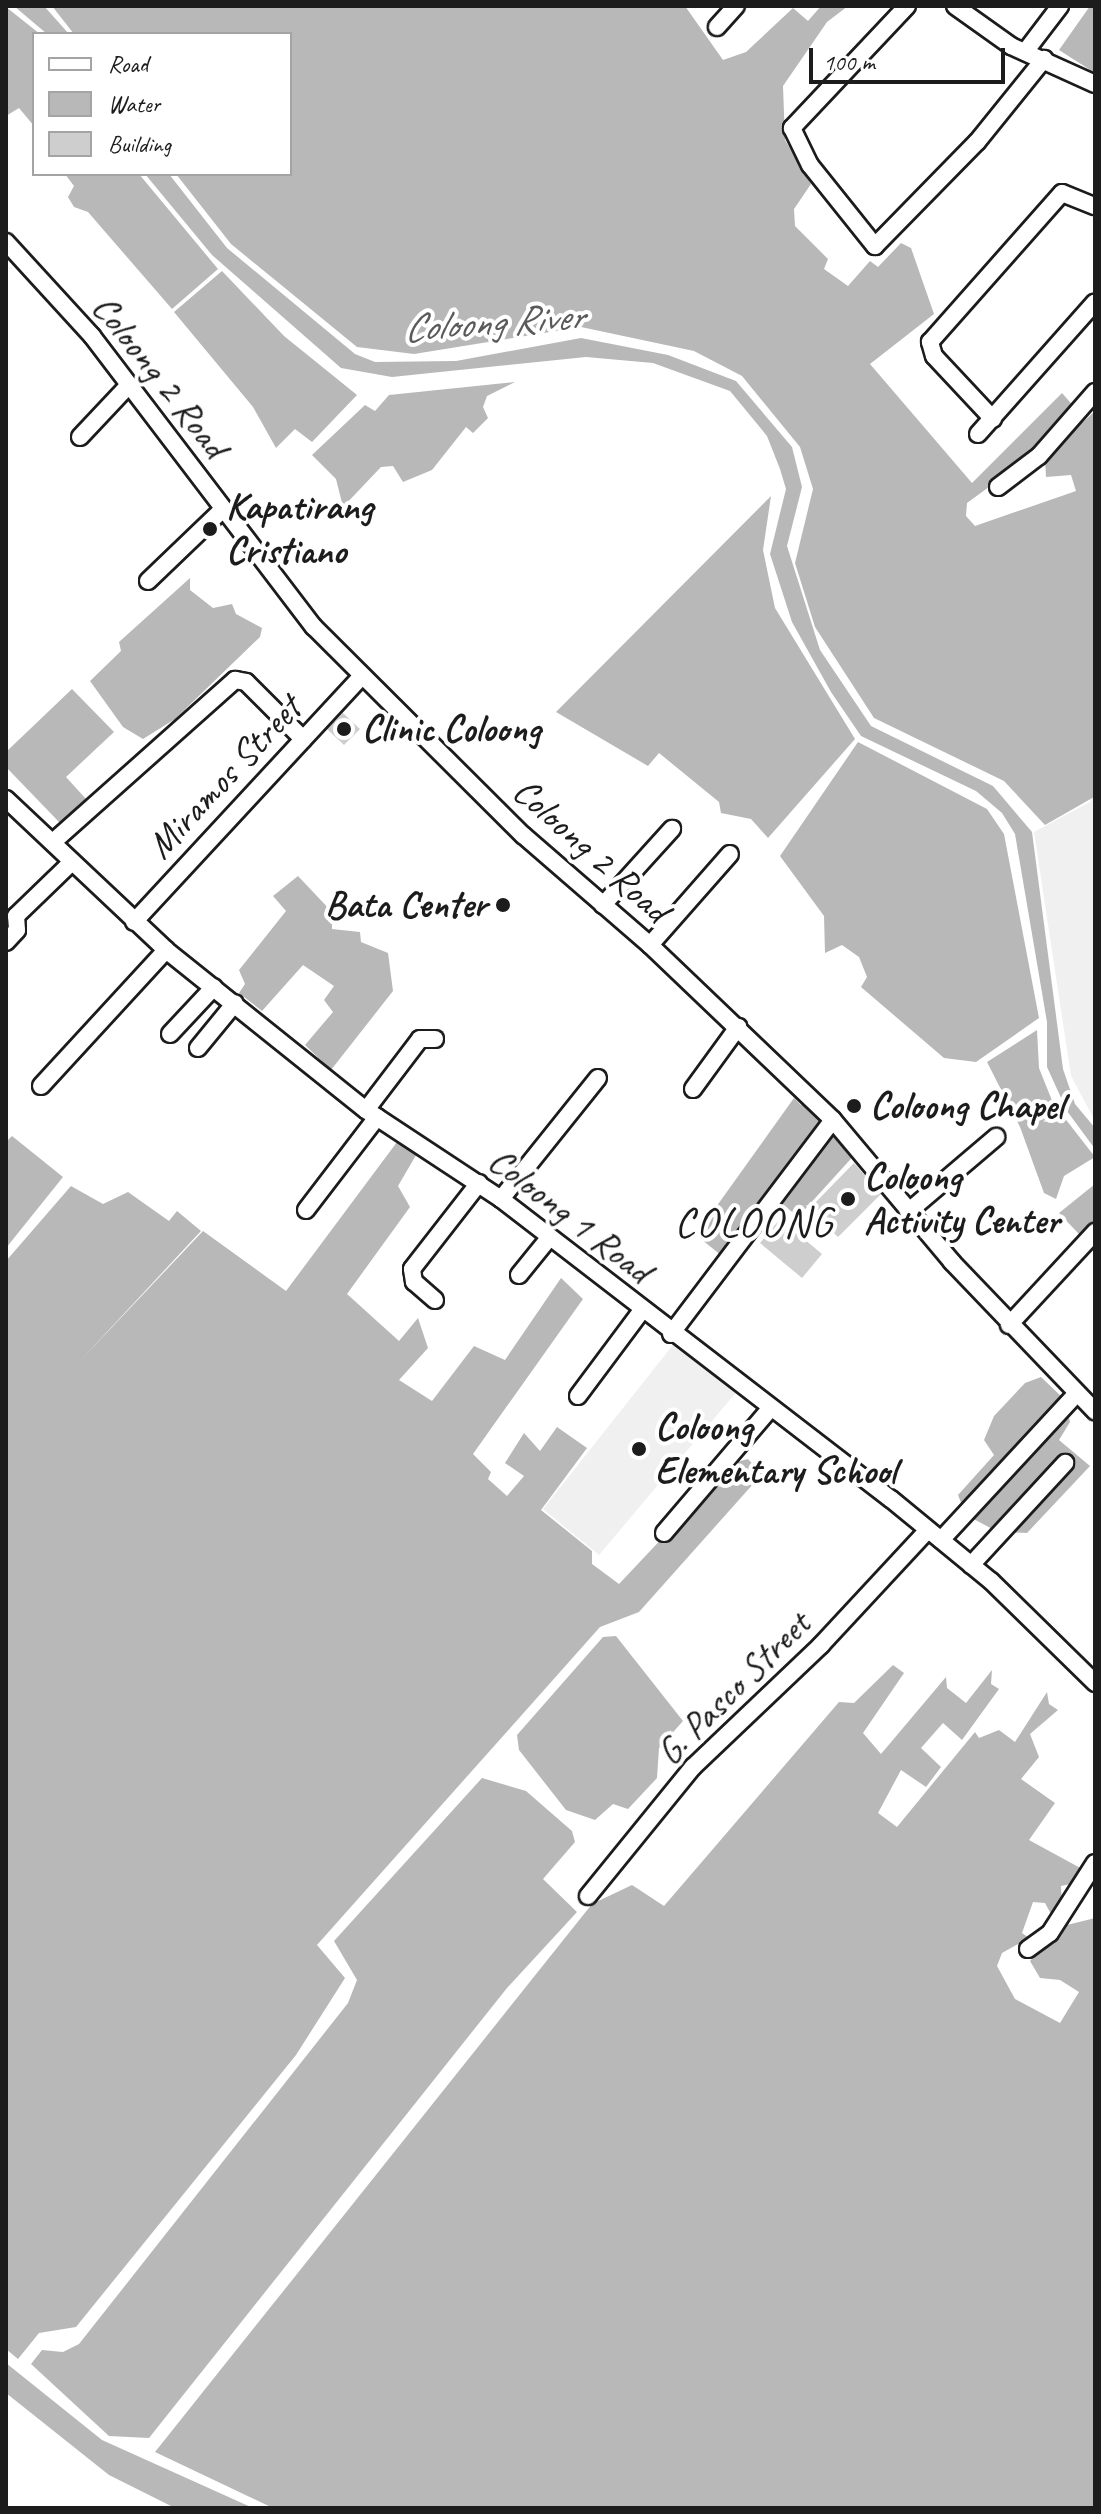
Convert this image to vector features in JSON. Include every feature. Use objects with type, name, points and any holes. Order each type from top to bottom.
[{"type":"street","points":[[717,27],[736,6]]},
{"type":"street","points":[[907,6],[793,122],[792,134],[810,165],[878,246],[977,142],[1044,59]]},
{"type":"street","points":[[955,6],[1025,52],[1095,84]]},
{"type":"street","points":[[1025,52],[1060,6]]},
{"type":"street","points":[[993,419],[934,356],[930,342],[1062,193],[1095,206]]},
{"type":"street","name":"Coloong 2 Road","points":[[7,245],[129,385],[314,627],[603,905],[738,1027],[833,1120],[908,1212],[1009,1325],[1095,1411]]},
{"type":"street","points":[[978,434],[1095,302]]},
{"type":"street","points":[[80,437],[129,385]]},
{"type":"street","points":[[998,487],[1039,456],[1095,392]]},
{"type":"street","points":[[148,581],[223,509]]},
{"type":"street","name":"Miramos Street","points":[[134,922],[362,676]]},
{"type":"street","points":[[53,842],[235,680],[246,682],[303,739]]},
{"type":"street","name":"Coloong 1 Road","points":[[6,799],[166,950],[372,1113],[501,1199],[671,1334],[935,1535],[971,1565],[1095,1683]]},
{"type":"street","points":[[603,905],[672,829]]},
{"type":"street","points":[[650,945],[730,854]]},
{"type":"street","points":[[6,942],[17,930],[16,916],[72,862]]},
{"type":"street","points":[[41,1086],[166,950]]},
{"type":"street","points":[[170,1034],[214,987]]},
{"type":"street","points":[[198,1048],[235,1003]]},
{"type":"street","points":[[693,1089],[738,1027]]},
{"type":"street","points":[[306,1210],[420,1039],[435,1039]]},
{"type":"street","points":[[501,1199],[598,1078]]},
{"type":"street","points":[[671,1334],[833,1120]]},
{"type":"street","points":[[908,1212],[996,1137]]},
{"type":"street","points":[[435,1300],[414,1282],[412,1269],[479,1183]]},
{"type":"street","points":[[1009,1325],[1095,1232]]},
{"type":"street","points":[[519,1275],[549,1238]]},
{"type":"street","points":[[578,1396],[642,1310]]},
{"type":"street","name":"G. Pasco Street","points":[[588,1896],[693,1767],[935,1535],[1077,1393]]},
{"type":"street","points":[[664,1533],[770,1409]]},
{"type":"street","points":[[971,1565],[1065,1463]]},
{"type":"street","points":[[1028,1949],[1050,1933],[1095,1863]]},
{"type":"shaded area","points":[[1095,785],[1095,1121],[1071,1076],[1034,832],[1090,802]]},
{"type":"shaded area","name":"Coloong Elementary School","points":[[676,1341],[739,1389],[599,1555],[543,1509]]},
{"type":"water","points":[[14,6],[44,6],[67,32],[45,32]]},
{"type":"water","name":"Coloong River","points":[[52,6],[685,6],[723,60],[746,52],[793,8],[808,21],[821,6],[848,6],[827,22],[783,86],[785,140],[811,184],[794,209],[795,226],[828,259],[824,269],[848,286],[870,261],[878,267],[901,243],[911,248],[934,314],[870,364],[972,483],[1062,393],[1076,409],[1023,462],[967,503],[966,516],[975,526],[1076,491],[1071,475],[1046,477],[1045,457],[1095,411],[1094,797],[1045,825],[1004,781],[874,718],[815,627],[795,563],[813,489],[800,447],[742,376],[694,351],[581,327],[414,354],[357,347],[231,244],[178,176],[292,176],[292,32],[72,32]]},
{"type":"water","points":[[1090,6],[1095,6],[1095,73],[1059,50]]},
{"type":"water","points":[[6,7],[37,32],[32,32],[32,124],[19,108],[6,116]]},
{"type":"water","points":[[66,176],[141,176],[218,269],[172,309],[88,212],[74,207],[68,197],[74,186]]},
{"type":"water","points":[[147,176],[171,176],[227,248],[355,354],[375,362],[456,361],[581,338],[668,355],[736,381],[792,447],[802,487],[787,546],[820,650],[871,726],[993,786],[1032,832],[1063,1069],[1075,1104],[1095,1128],[1095,1149],[1067,1111],[1047,1067],[1047,1022],[1015,834],[1002,813],[976,791],[861,736],[831,692],[792,622],[770,554],[786,489],[780,469],[767,436],[730,391],[653,363],[586,357],[392,377],[341,368],[212,255]]},
{"type":"water","points":[[222,271],[284,336],[357,395],[312,442],[295,429],[276,448],[253,407],[174,312]]},
{"type":"water","points":[[515,382],[487,396],[483,407],[488,418],[473,433],[466,427],[432,470],[403,482],[393,466],[381,467],[343,507],[336,479],[312,455],[365,405],[375,411],[389,395]]},
{"type":"water","points":[[771,496],[763,550],[775,608],[855,739],[768,838],[751,819],[721,813],[719,802],[659,753],[648,766],[556,712]]},
{"type":"water","points":[[190,578],[190,590],[213,608],[232,604],[236,614],[262,628],[260,637],[175,719],[143,739],[123,727],[90,681],[121,651],[119,642]]},
{"type":"water","points":[[72,689],[114,732],[66,777],[86,799],[60,823],[6,767],[6,752]]},
{"type":"water","points":[[858,742],[987,809],[1004,834],[1039,1018],[976,1062],[944,1058],[861,987],[867,977],[859,957],[842,945],[825,953],[824,916],[780,856]]},
{"type":"water","points":[[298,876],[332,912],[332,929],[360,932],[361,942],[388,953],[393,991],[331,1070],[305,1045],[333,1012],[324,1000],[334,986],[303,965],[262,1011],[239,993],[245,984],[239,970],[286,911],[273,896]]},
{"type":"water","points":[[1037,1030],[1039,1068],[1053,1103],[1095,1157],[1064,1176],[1056,1199],[1044,1193],[1020,1127],[987,1062]]},
{"type":"water","points":[[794,1098],[801,1105],[806,1098],[826,1115],[722,1256],[696,1235]]},
{"type":"water","points":[[837,1131],[858,1151],[798,1217],[779,1201]]},
{"type":"water","points":[[12,1136],[63,1177],[6,1248],[6,1142]]},
{"type":"water","points":[[400,1138],[419,1150],[398,1186],[410,1207],[347,1294],[399,1341],[418,1318],[428,1348],[399,1380],[432,1401],[474,1346],[505,1360],[561,1278],[583,1299],[473,1454],[491,1472],[488,1479],[507,1496],[524,1476],[505,1463],[524,1433],[540,1451],[557,1427],[587,1448],[541,1510],[592,1551],[592,1564],[619,1584],[733,1463],[748,1459],[762,1474],[639,1612],[600,1627],[317,1945],[345,1978],[296,2055],[76,2327],[39,2333],[18,2359],[6,2349],[6,1261],[71,1186],[103,1204],[128,1192],[169,1221],[177,1211],[201,1231],[79,1362],[203,1231],[286,1291]]},
{"type":"water","points":[[1095,1184],[1095,1251],[1059,1213]]},
{"type":"water","points":[[1041,1377],[1065,1400],[1070,1422],[1059,1440],[1090,1466],[1027,1533],[998,1532],[966,1515],[958,1495],[994,1455],[984,1440],[994,1416],[1025,1383]]},
{"type":"water","points":[[616,1636],[683,1721],[659,1748],[657,1778],[628,1809],[613,1804],[595,1820],[566,1810],[519,1750],[517,1735],[603,1637]]},
{"type":"water","points":[[893,1665],[904,1673],[863,1733],[881,1754],[946,1677],[947,1688],[966,1703],[992,1670],[991,1684],[999,1689],[962,1740],[943,1723],[921,1748],[941,1767],[926,1787],[901,1770],[878,1813],[897,1827],[975,1732],[979,1738],[999,1730],[1015,1742],[1047,1692],[1049,1704],[1058,1710],[1030,1734],[1039,1757],[1021,1779],[1055,1803],[1029,1840],[1084,1870],[1075,1883],[1061,1886],[1062,1904],[1052,1916],[1045,1903],[1033,1902],[1022,1933],[1029,1938],[1002,1953],[997,1966],[1015,1999],[1060,2023],[1079,1992],[1060,1980],[1040,1978],[1030,1961],[1063,1926],[1095,1918],[1095,2508],[273,2508],[155,2452],[592,1904],[632,1885],[664,1906],[839,1702],[854,1703]]},
{"type":"water","points":[[482,1778],[526,1791],[572,1831],[575,1842],[543,1879],[577,1912],[507,1988],[149,2438],[109,2436],[31,2364],[42,2350],[63,2352],[79,2344],[348,2003],[357,1980],[334,1941]]},
{"type":"water","points":[[6,2363],[102,2440],[253,2508],[175,2508],[109,2475],[6,2393]]},
{"type":"building","name":"Clinic Coloong","points":[[343,713],[360,729],[344,745],[327,729]]},
{"type":"building","name":"Coloong Activity Center","points":[[854,1163],[881,1194],[838,1237],[809,1209]]},
{"type":"building","points":[[780,1219],[822,1254],[802,1278],[760,1243]]},
{"type":"place","name":"Kapatirang Cristiano","points":[[210,529]]},
{"type":"place","name":"Clinic Coloong","points":[[344,729]]},
{"type":"place","name":"Bata Center","points":[[503,905]]},
{"type":"place","name":"Coloong Chapel","points":[[854,1106]]},
{"type":"place","name":"Coloong Activity Center","points":[[848,1199]]},
{"type":"place","name":"Coloong Elementary School","points":[[639,1449]]},
{"type":"district","name":"COLOONG","points":[[754,1223]]}]
